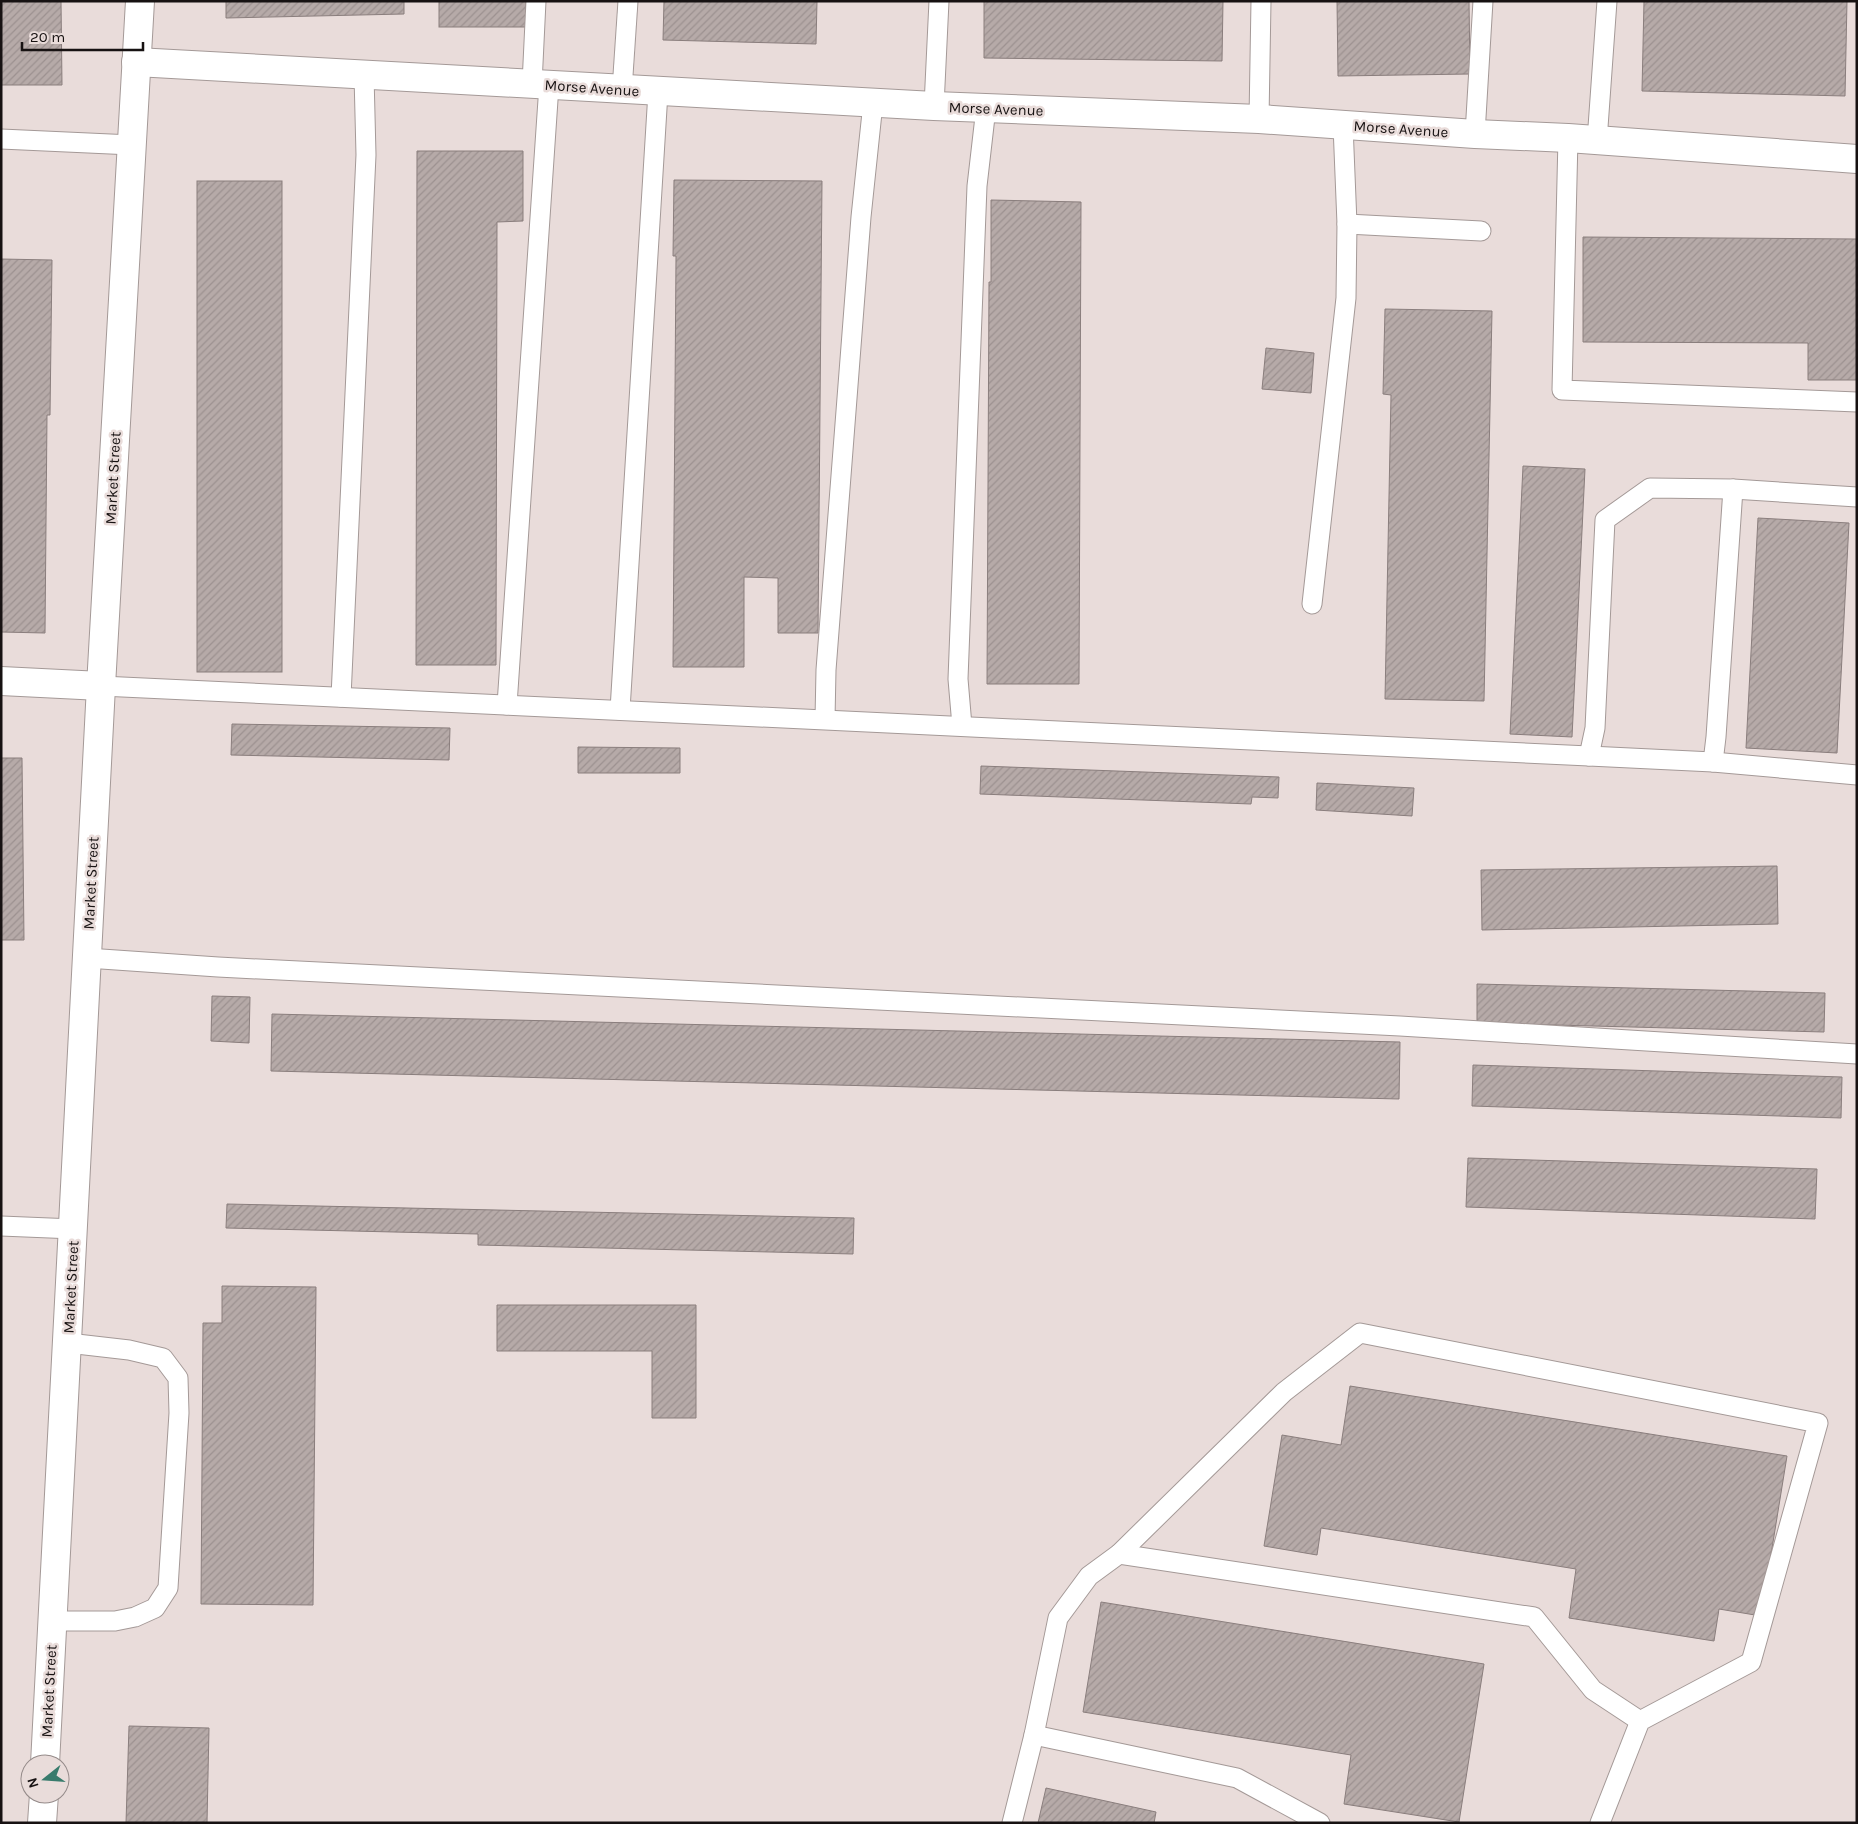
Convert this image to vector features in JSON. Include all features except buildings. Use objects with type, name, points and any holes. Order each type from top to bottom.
[{"type":"street","name":"Market Street","points":[[46,1754],[101,686],[140,1]]},
{"type":"street","name":"Morse Avenue","points":[[136,62],[658,92],[934,106],[1259,119],[1475,134],[1568,138],[1857,159]]},
{"type":"street","points":[[1,681],[101,686]]},
{"type":"street","points":[[42,1823],[43,1804]]},
{"type":"lane","points":[[507,705],[540,84],[536,1]]},
{"type":"lane","points":[[622,90],[628,1]]},
{"type":"lane","points":[[934,106],[940,1]]},
{"type":"lane","points":[[1259,119],[1261,1]]},
{"type":"lane","points":[[1475,134],[1483,1]]},
{"type":"lane","points":[[1597,141],[1608,1]]},
{"type":"lane","points":[[341,697],[366,155],[364,74]]},
{"type":"lane","points":[[620,710],[658,92]]},
{"type":"lane","points":[[826,719],[826,670],[861,217],[873,102]]},
{"type":"lane","points":[[962,726],[958,679],[959,639],[977,186],[986,108]]},
{"type":"lane","points":[[1312,604],[1346,298],[1347,224],[1343,125]]},
{"type":"lane","points":[[1568,138],[1562,390],[1857,402]]},
{"type":"lane","points":[[1,139],[132,145]]},
{"type":"lane","points":[[1347,224],[1481,231]]},
{"type":"lane","points":[[1589,756],[1595,728],[1605,520],[1650,488],[1733,489],[1857,498]]},
{"type":"lane","points":[[1713,762],[1733,489]]},
{"type":"lane","points":[[101,686],[1713,762],[1857,775]]},
{"type":"lane","points":[[87,958],[218,967],[1420,1028],[1857,1054]]},
{"type":"lane","points":[[1,1226],[74,1229]]},
{"type":"lane","points":[[1012,1823],[1034,1736],[1058,1618],[1089,1576],[1118,1554],[1284,1392],[1360,1333],[1818,1423],[1751,1662],[1640,1721],[1600,1823]]},
{"type":"lane","points":[[53,1621],[115,1622],[135,1617],[155,1608],[168,1588],[179,1413],[178,1378],[163,1358],[129,1350],[68,1343]]},
{"type":"lane","points":[[1118,1554],[1534,1618],[1593,1690],[1640,1721]]},
{"type":"lane","points":[[1034,1736],[1237,1778],[1320,1823]]}]
